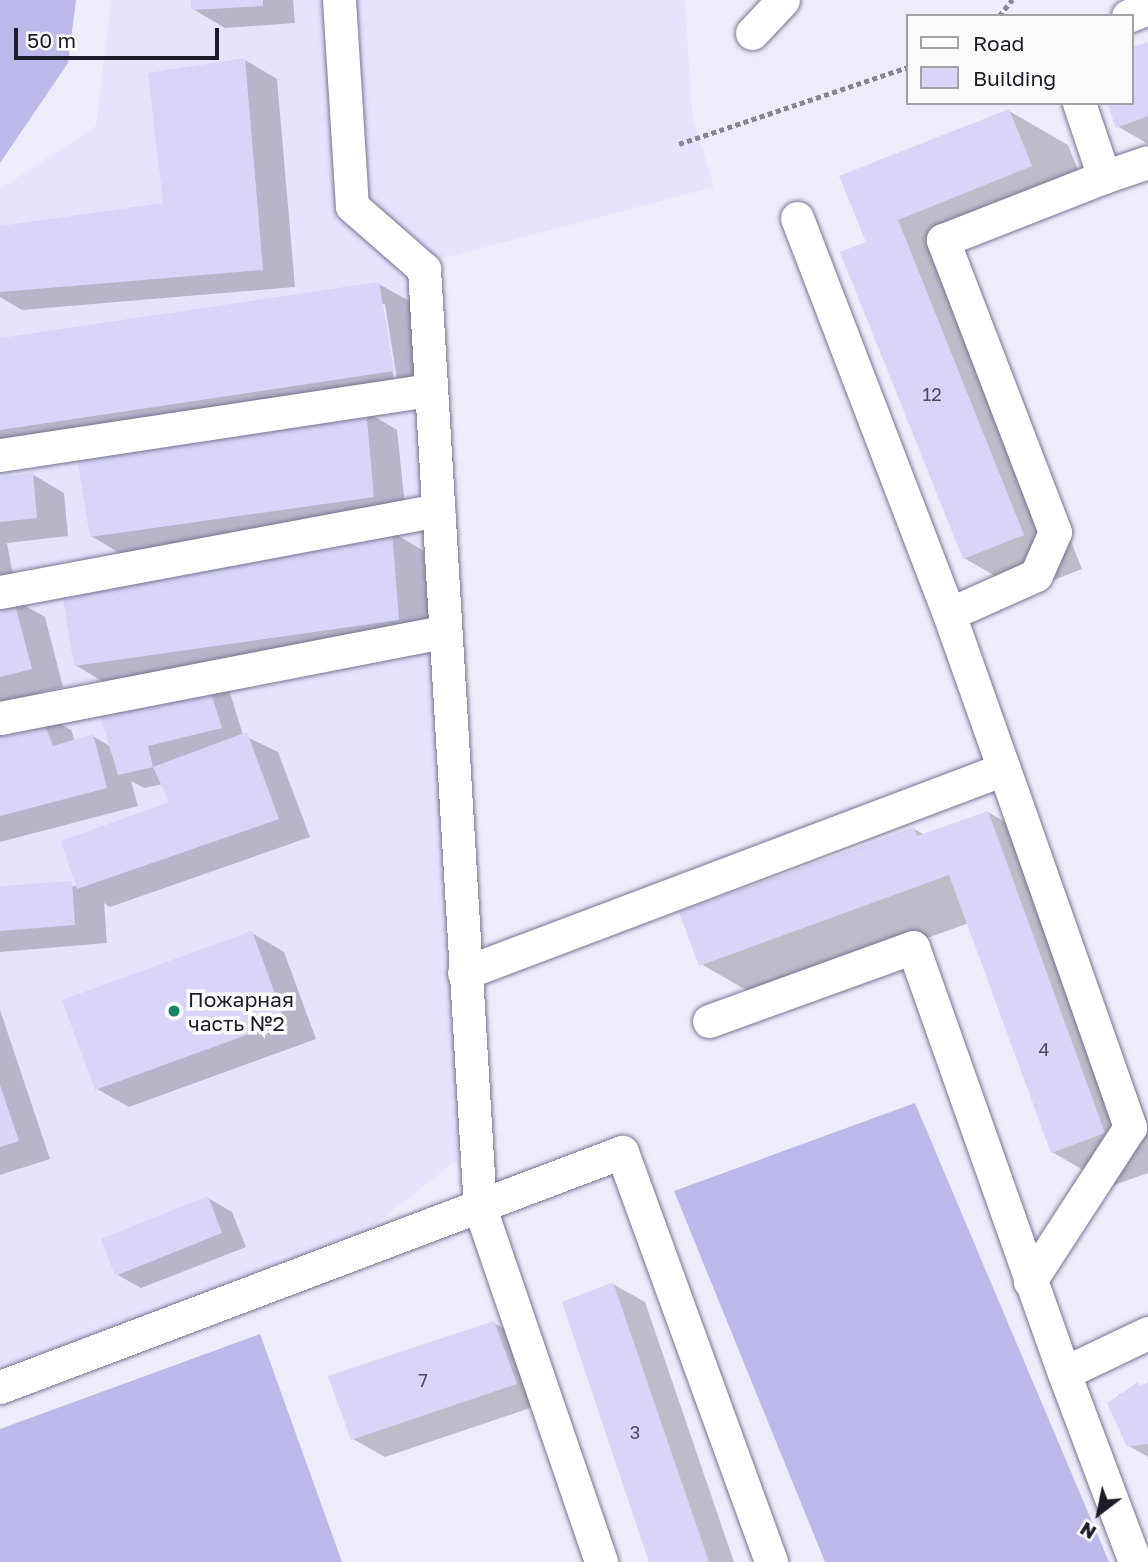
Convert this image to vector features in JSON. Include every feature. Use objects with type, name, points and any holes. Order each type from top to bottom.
[{"type":"street","points":[[339,0],[352,206],[424,269],[480,1208],[601,1562]]},
{"type":"street","points":[[752,33],[783,0]]},
{"type":"street","points":[[1080,105],[1104,177]]},
{"type":"street","points":[[950,614],[1036,575],[1055,533],[943,240],[1148,162]]},
{"type":"street","points":[[797,218],[950,614],[1130,1127],[1030,1281]]},
{"type":"street","points":[[0,455],[431,390]]},
{"type":"street","points":[[0,592],[438,510]]},
{"type":"street","points":[[0,718],[444,632]]},
{"type":"street","points":[[464,973],[1004,769]]},
{"type":"street","points":[[709,1021],[913,947],[1064,1373],[1136,1543]]},
{"type":"street","points":[[0,1387],[480,1208],[622,1152],[771,1562]]},
{"type":"street","points":[[1064,1373],[1148,1333]]},
{"type":"path","points":[[1001,14],[1012,0]]},
{"type":"path","points":[[679,144],[906,68]]},
{"type":"shaded area","points":[[0,0],[76,0],[68,63],[0,163]]},
{"type":"shaded area","points":[[111,0],[685,0],[692,114],[714,187],[440,259],[483,1140],[366,1231],[0,1369],[0,189],[96,126]]},
{"type":"shaded area","points":[[915,1103],[1109,1562],[825,1562],[674,1191]]},
{"type":"shaded area","points":[[260,1334],[342,1562],[0,1562],[0,1429]]},
{"type":"building","points":[[191,0],[263,0],[263,6],[191,10]]},
{"type":"building","points":[[1148,42],[1148,116],[1116,128],[1108,105],[1134,105],[1134,46]]},
{"type":"building","points":[[245,58],[263,270],[0,292],[0,226],[163,203],[148,73]]},
{"type":"building","points":[[1009,109],[1032,166],[898,220],[1024,535],[963,559],[840,252],[866,242],[839,176]]},
{"type":"building","points":[[379,282],[394,371],[0,430],[0,338]]},
{"type":"building","points":[[366,409],[374,497],[90,537],[76,451]]},
{"type":"building","points":[[33,473],[37,518],[0,522],[0,477]]},
{"type":"building","points":[[392,531],[399,620],[74,666],[59,576]]},
{"type":"building","points":[[13,597],[32,669],[0,677],[0,600]]},
{"type":"building","points":[[203,667],[222,728],[148,746],[153,767],[118,775],[96,702]]},
{"type":"building","points":[[39,710],[53,746],[93,734],[107,788],[0,816],[0,720]]},
{"type":"building","points":[[247,732],[279,819],[77,889],[61,841],[169,802],[153,767]]},
{"type":"building","points":[[988,811],[1105,1133],[1051,1153],[949,875],[699,966],[679,912],[914,827],[917,836]]},
{"type":"building","points":[[72,881],[75,925],[0,931],[0,886]]},
{"type":"building","name":"Пожарная часть №2","points":[[252,931],[285,1021],[95,1090],[62,1000]]},
{"type":"building","points":[[0,1085],[19,1141],[0,1147]]},
{"type":"building","points":[[208,1196],[222,1233],[115,1276],[101,1239]]},
{"type":"building","points":[[613,1282],[709,1562],[649,1562],[562,1302]]},
{"type":"building","points":[[494,1321],[517,1384],[351,1440],[328,1376]]},
{"type":"building","points":[[1138,1382],[1139,1386],[1148,1383],[1148,1444],[1127,1447],[1107,1403]]},
{"type":"place","name":"Пожарная часть №2","points":[[174,1011]]}]
